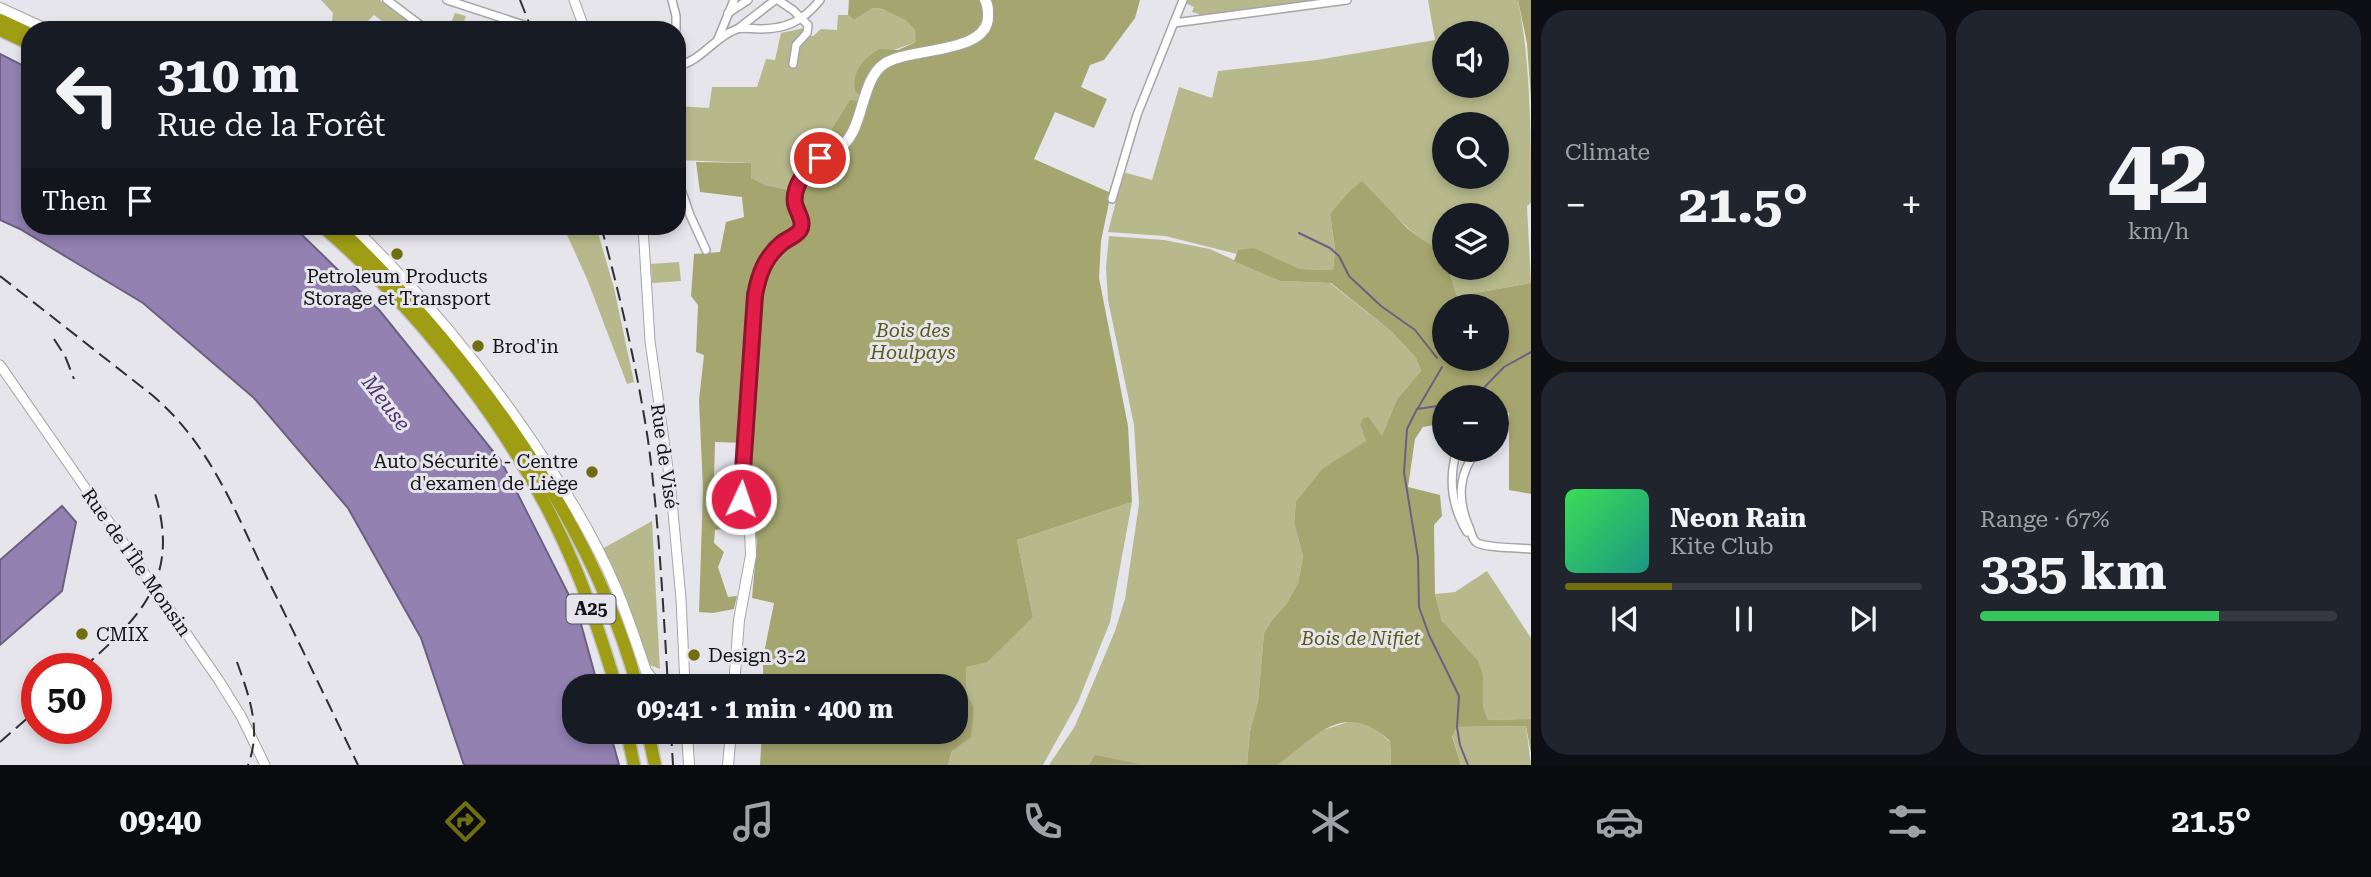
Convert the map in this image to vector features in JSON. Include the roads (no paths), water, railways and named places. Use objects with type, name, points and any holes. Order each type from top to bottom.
[{"type":"highway","points":[[0,20],[21,30]]},
{"type":"highway","points":[[0,30],[21,40]]},
{"type":"highway","name":"A25","points":[[332,235],[409,313],[474,393],[520,460],[540,494],[576,569],[612,674]]},
{"type":"highway","name":"A25","points":[[346,235],[456,354],[520,444],[571,526],[590,563],[617,623],[633,674]]},
{"type":"highway","points":[[630,744],[634,765]]},
{"type":"highway","points":[[651,744],[655,765]]},
{"type":"main road","points":[[735,674],[739,620],[751,555],[750,531],[741,499],[755,295],[759,275],[773,251],[799,231],[801,225],[794,202],[796,188],[811,165],[844,144],[865,102],[875,72],[889,61],[963,44],[981,35],[988,21],[985,0]]},
{"type":"main road","points":[[0,8],[28,21]]},
{"type":"main road","points":[[361,235],[395,268],[462,344],[543,457],[582,520],[615,585],[648,674]]},
{"type":"main road","points":[[688,744],[689,765]]},
{"type":"main road","points":[[728,765],[730,744]]},
{"type":"street","points":[[387,0],[415,21]]},
{"type":"street","points":[[447,0],[512,21]]},
{"type":"street","points":[[573,0],[581,21]]},
{"type":"street","points":[[718,39],[734,0]]},
{"type":"street","points":[[727,13],[748,0]]},
{"type":"street","points":[[686,63],[693,61],[718,39],[739,28],[776,0],[801,17],[809,29],[796,45],[793,64]]},
{"type":"street","points":[[739,28],[780,29],[790,25],[820,0]]},
{"type":"street","points":[[1112,199],[1137,115],[1183,0]]},
{"type":"street","points":[[1174,23],[1347,0]]},
{"type":"street","points":[[674,2],[675,21]]},
{"type":"street","points":[[686,204],[706,250]]},
{"type":"street","name":"Rue de Visé","points":[[644,235],[650,341],[671,490],[679,572],[683,674]]},
{"type":"street","name":"Rue de l'Île Monsin","points":[[0,365],[218,679],[245,723],[265,765]]},
{"type":"street","points":[[1455,462],[1451,480],[1453,498],[1462,523],[1478,543],[1531,549]]},
{"type":"street","points":[[1468,462],[1461,494],[1463,512],[1478,543]]},
{"type":"water","name":"Meuse","points":[[0,54],[21,64],[20,229],[0,220]]},
{"type":"water","name":"Meuse","points":[[30,235],[302,235],[380,311],[501,461],[578,613],[595,674],[562,674],[562,744],[613,744],[619,765],[464,765],[421,638],[348,508],[254,398],[143,303]]},
{"type":"water","points":[[62,506],[76,522],[62,591],[0,645],[0,560]]},
{"type":"waterway","points":[[1299,233],[1330,248],[1339,256],[1349,276],[1381,306],[1415,330],[1432,352]]},
{"type":"waterway","points":[[1487,385],[1504,367],[1531,352]]},
{"type":"waterway","points":[[1418,408],[1440,371]]},
{"type":"waterway","points":[[1432,407],[1417,409],[1407,429],[1404,472],[1418,558],[1419,607],[1429,635],[1459,696],[1457,727],[1460,745],[1468,765]]},
{"type":"railway","points":[[520,0],[528,21]]},
{"type":"railway","points":[[603,235],[628,332],[648,440],[658,532],[667,674]]},
{"type":"railway","points":[[0,276],[152,395],[190,435],[232,504],[358,765]]},
{"type":"railway","points":[[54,339],[65,356],[74,379]]},
{"type":"railway","points":[[100,653],[124,630],[152,591],[163,546],[161,520],[154,490]]},
{"type":"railway","points":[[237,662],[254,726],[248,765]]},
{"type":"railway","points":[[0,742],[21,724]]},
{"type":"railway","points":[[672,744],[673,765]]},
{"type":"place","name":"Petroleum Products Storage et Transport","points":[[397,254]]},
{"type":"place","name":"Brod'in","points":[[478,346]]},
{"type":"place","name":"Auto Sécurité - Centre d'examen de Liège","points":[[592,472]]},
{"type":"place","name":"CMIX","points":[[82,634]]},
{"type":"place","name":"Design 3-2","points":[[694,655]]},
{"type":"park label","name":"Bois des Houlpays","points":[[913,341]]},
{"type":"park label","name":"Bois de Nifiet","points":[[1361,638]]}]
